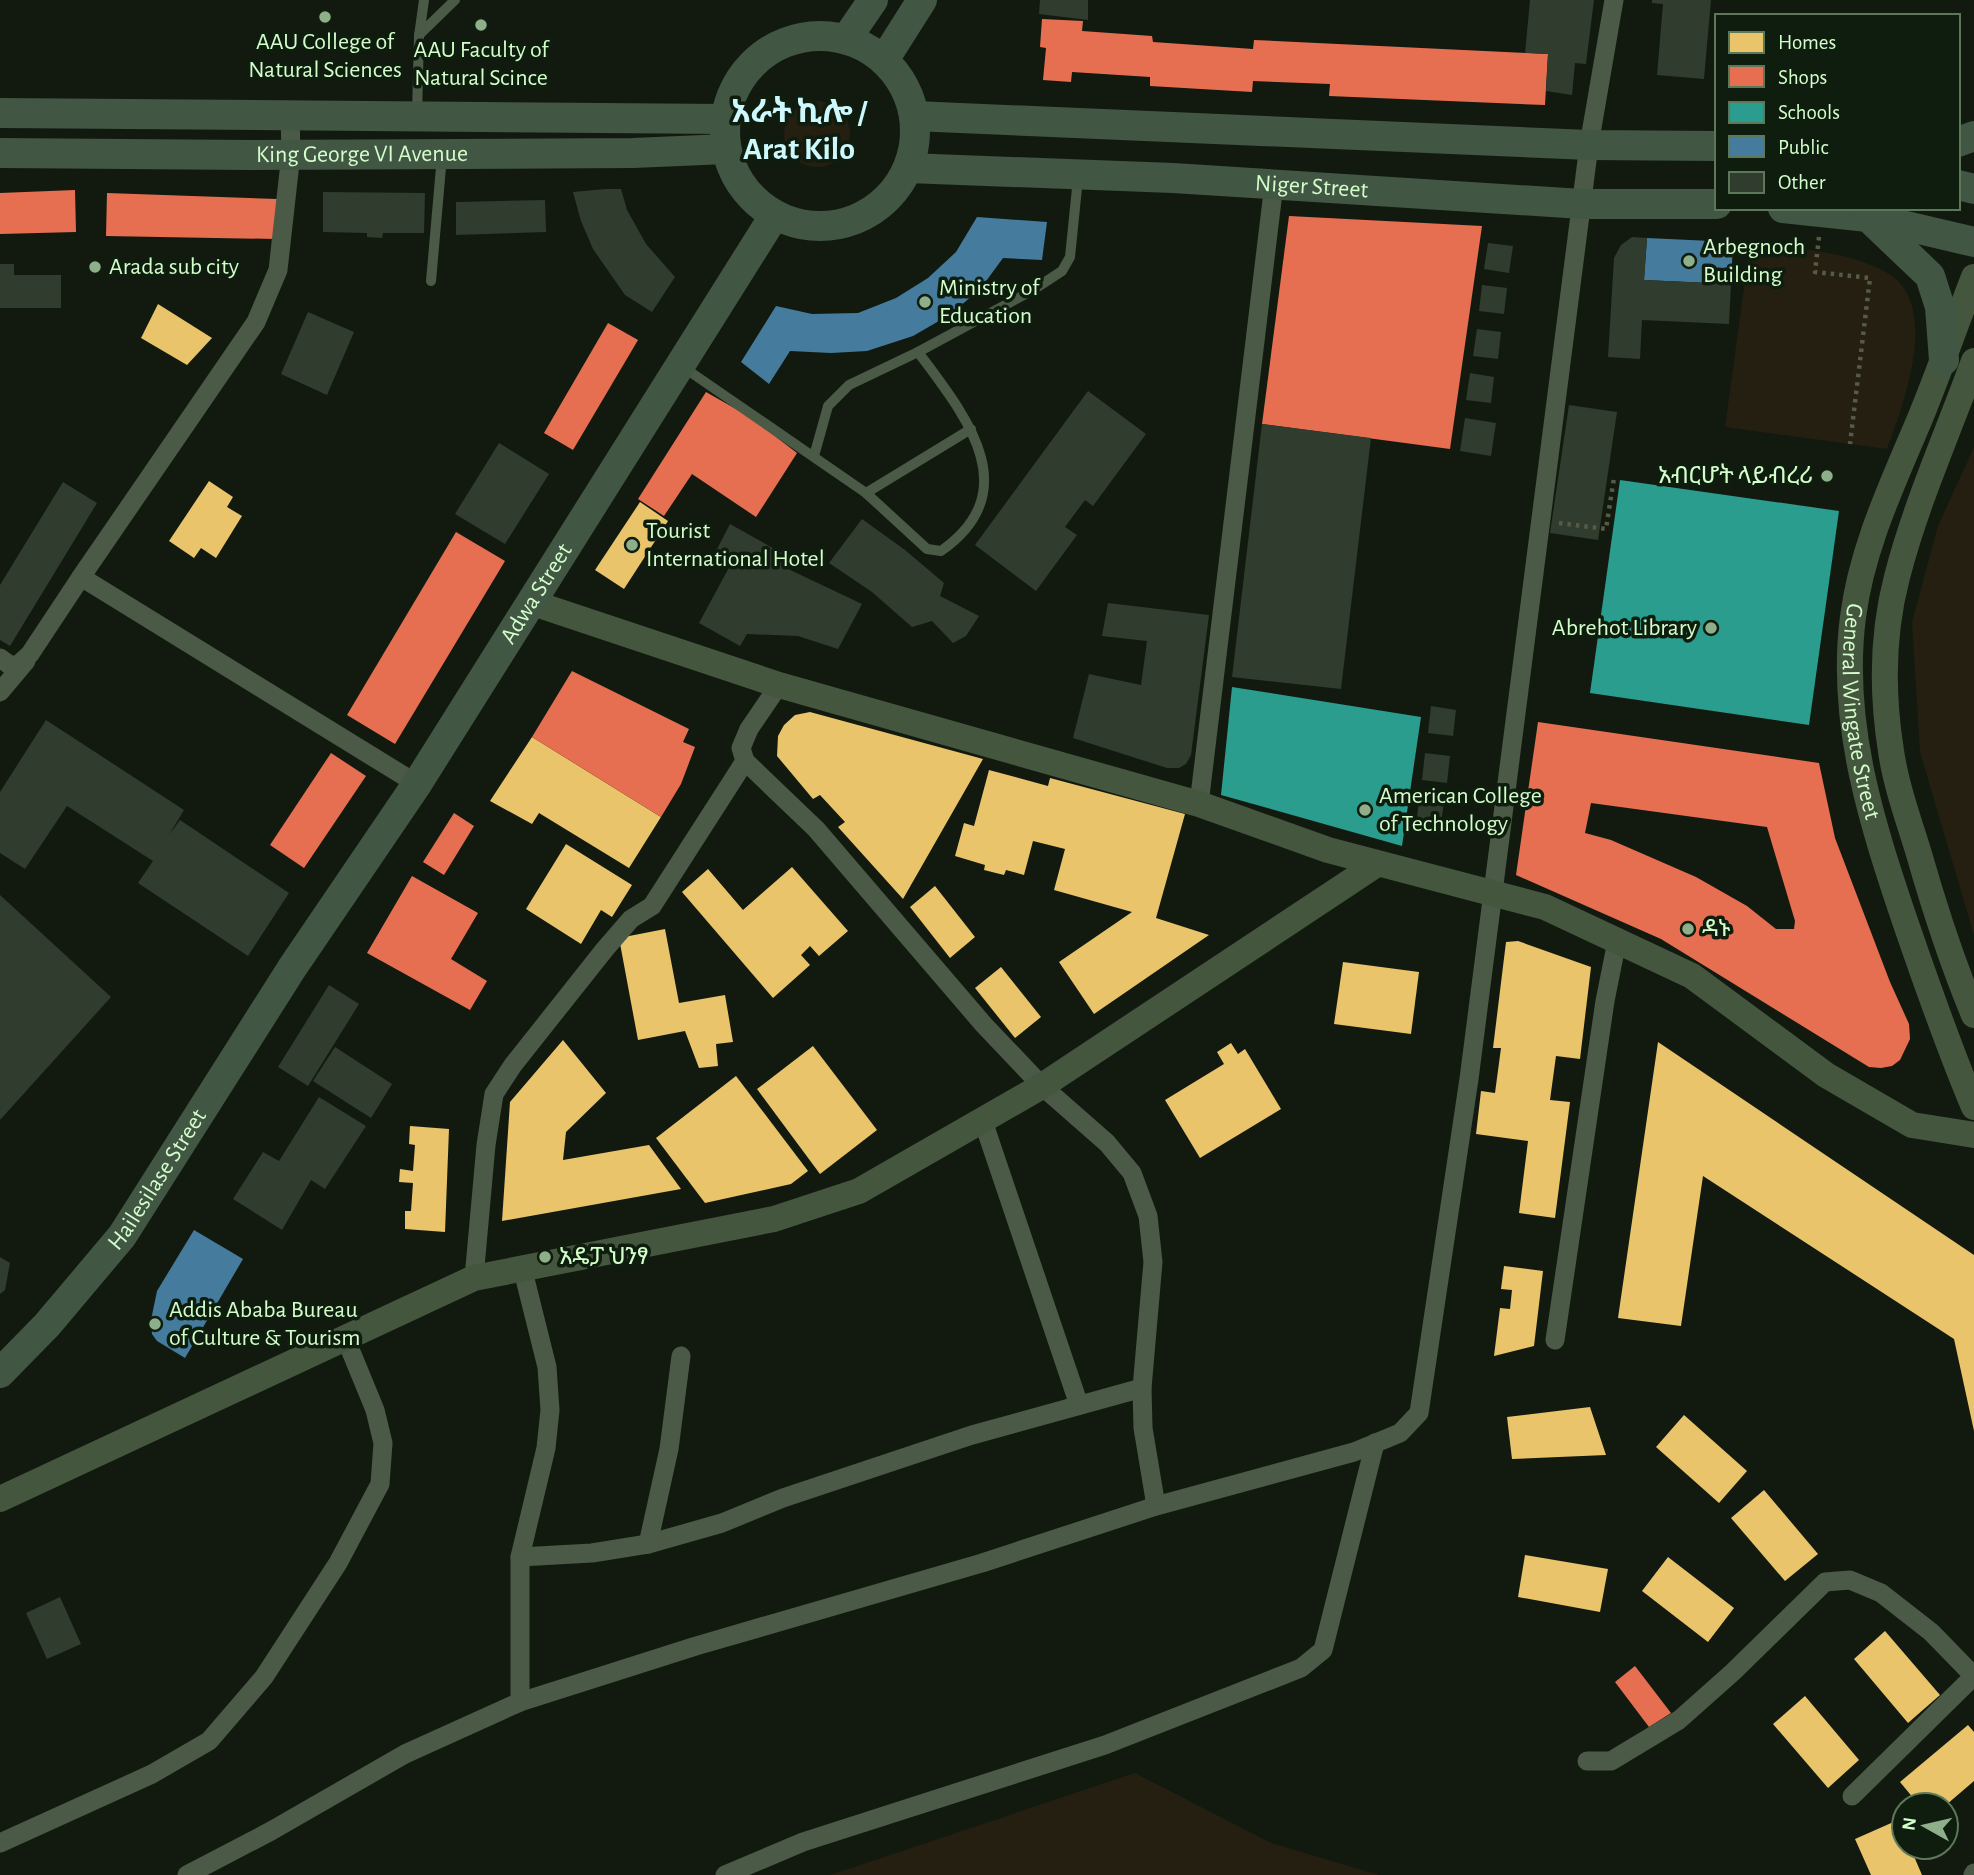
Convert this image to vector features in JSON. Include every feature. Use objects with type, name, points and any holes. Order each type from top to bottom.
[{"type":"main road","points":[[847,38],[873,0]]},
{"type":"main road","points":[[884,61],[922,0]]},
{"type":"main road","points":[[824,34],[847,38],[870,49],[884,61],[905,88],[915,116],[908,168],[899,186],[879,206],[855,221],[828,227],[800,225],[774,216],[752,199],[735,176],[726,149],[725,119],[732,94],[747,69],[769,50],[796,38],[824,34]]},
{"type":"main road","name":"King George VI Avenue","points":[[0,113],[725,119]]},
{"type":"main road","points":[[915,116],[1589,145],[1715,146]]},
{"type":"main road","name":"King George VI Avenue","points":[[0,153],[633,153],[726,149]]},
{"type":"main road","name":"Niger Street","points":[[908,168],[1274,184],[1582,204],[1715,204]]},
{"type":"main road","points":[[1803,210],[1868,217],[1974,242]]},
{"type":"main road","name":"Adwa Street","points":[[292,968],[417,785],[774,216]]},
{"type":"main road","points":[[1868,217],[1930,276],[1940,307],[1944,360]]},
{"type":"main road","name":"Hailesilase Street","points":[[0,1373],[47,1325],[122,1236],[292,968]]},
{"type":"street","points":[[187,1875],[271,1831],[405,1754],[520,1702],[696,1646],[982,1563],[1157,1506],[1354,1451],[1400,1433],[1419,1413],[1469,1079],[1589,145],[1614,0]]},
{"type":"street","points":[[0,692],[30,654],[256,322],[278,270],[291,154],[290,114]]},
{"type":"street","points":[[1199,804],[1274,184]]},
{"type":"street","name":"General Wingate Street","points":[[1974,277],[1944,360],[1871,539],[1853,616],[1850,684],[1858,759],[1880,847],[1955,1062],[1974,1107]]},
{"type":"street","name":"General Wingate Street","points":[[1974,361],[1925,490],[1896,578],[1887,633],[1884,686],[1891,754],[1948,952],[1974,1015]]},
{"type":"street","points":[[81,577],[417,785]]},
{"type":"street","points":[[530,603],[779,685],[1199,804],[1328,850],[1545,907],[1692,976],[1826,1075],[1912,1125],[1974,1135]]},
{"type":"street","points":[[0,658],[11,666],[19,664],[30,654]]},
{"type":"street","points":[[779,685],[749,729],[741,748],[745,761],[816,829],[984,1025],[1042,1086],[1107,1143],[1132,1173],[1148,1216],[1153,1262],[1142,1388],[1143,1428],[1157,1506]]},
{"type":"street","points":[[1858,759],[1891,754]]},
{"type":"street","points":[[474,1278],[486,1145],[494,1094],[513,1065],[605,949],[631,919],[652,906],[745,761]]},
{"type":"street","points":[[0,1499],[474,1278],[774,1219],[859,1191],[1042,1086],[1377,864]]},
{"type":"street","points":[[1555,1339],[1603,1015],[1617,940]]},
{"type":"street","points":[[983,1121],[1079,1405]]},
{"type":"street","points":[[520,1702],[520,1557],[546,1448],[550,1410],[547,1367],[522,1267]]},
{"type":"street","points":[[0,1843],[152,1774],[209,1741],[264,1677],[338,1563],[380,1484],[383,1443],[375,1409],[345,1337]]},
{"type":"street","points":[[648,1544],[669,1449],[681,1356]]},
{"type":"street","points":[[520,1557],[592,1553],[648,1544],[722,1523],[783,1498],[972,1435],[1142,1388]]},
{"type":"street","points":[[725,1875],[803,1842],[1105,1745],[1301,1668],[1324,1650],[1375,1443]]},
{"type":"street","points":[[1587,1761],[1611,1761],[1679,1720],[1733,1672],[1825,1582],[1850,1580],[1881,1593],[1931,1632],[1974,1676],[1852,1796]]},
{"type":"lane","points":[[417,116],[419,36],[424,0]]},
{"type":"lane","points":[[419,36],[455,0]]},
{"type":"lane","points":[[431,281],[442,153]]},
{"type":"lane","points":[[814,456],[828,406],[849,385],[918,352],[1033,290],[1062,271],[1070,257],[1079,174]]},
{"type":"lane","points":[[679,365],[866,493],[926,549],[941,551],[962,536],[980,504],[985,481],[983,462],[971,429],[918,352]]},
{"type":"lane","points":[[866,493],[971,429]]},
{"type":"path","points":[[1823,212],[1815,272],[1870,278],[1850,444]]},
{"type":"path","points":[[1541,521],[1606,529],[1614,478]]},
{"type":"shaded area","points":[[823,101],[841,110],[848,121],[848,147],[841,158],[830,165],[811,167],[793,158],[786,147],[784,128],[793,110],[804,103]]},
{"type":"shaded area","points":[[1750,244],[1824,252],[1860,261],[1892,276],[1906,291],[1913,311],[1913,359],[1901,409],[1887,449],[1725,427]]},
{"type":"shaded area","points":[[1974,447],[1974,935],[1920,752],[1912,622],[1938,526]]},
{"type":"shaded area","points":[[1135,1773],[1271,1843],[1379,1875],[830,1875]]},
{"type":"building: Homes","points":[[158,304],[212,338],[187,365],[141,338]]},
{"type":"building: Homes","points":[[209,481],[233,497],[227,507],[242,516],[216,558],[201,548],[194,558],[169,541]]},
{"type":"building: Homes","name":"Tourist International Hotel","points":[[640,502],[668,521],[624,589],[595,570]]},
{"type":"building: Homes","points":[[810,712],[983,759],[903,899],[838,827],[845,822],[820,795],[813,799],[777,756],[778,736],[784,725],[795,715]]},
{"type":"building: Homes","points":[[532,737],[661,817],[629,868],[539,813],[532,824],[490,801]]},
{"type":"building: Homes","points":[[989,770],[1048,786],[1050,778],[1185,814],[1156,918],[1209,935],[1094,1014],[1059,962],[1132,912],[1054,890],[1065,849],[1033,841],[1024,875],[1006,870],[1004,875],[984,870],[985,865],[955,856],[964,823],[974,826]]},
{"type":"building: Homes","points":[[566,844],[632,885],[612,917],[601,910],[581,944],[526,909]]},
{"type":"building: Homes","points":[[792,867],[848,931],[819,956],[810,946],[801,955],[810,965],[773,998],[682,892],[708,869],[743,910]]},
{"type":"building: Homes","points":[[935,886],[975,937],[950,958],[910,907]]},
{"type":"building: Homes","points":[[665,929],[679,1003],[725,995],[733,1042],[716,1044],[718,1066],[699,1068],[685,1031],[638,1040],[619,938]]},
{"type":"building: Homes","points":[[1518,941],[1591,967],[1580,1059],[1556,1056],[1550,1100],[1570,1102],[1555,1218],[1519,1213],[1528,1141],[1476,1134],[1481,1091],[1495,1093],[1501,1048],[1493,1048],[1506,942]]},
{"type":"building: Homes","points":[[1343,962],[1419,972],[1411,1034],[1334,1024]]},
{"type":"building: Homes","points":[[1001,967],[1041,1017],[1015,1038],[975,988]]},
{"type":"building: Homes","points":[[563,1040],[606,1093],[566,1132],[563,1160],[649,1145],[681,1189],[502,1221],[510,1102]]},
{"type":"building: Homes","points":[[1658,1042],[1974,1255],[1974,1431],[1954,1339],[1703,1176],[1681,1326],[1618,1318]]},
{"type":"building: Homes","points":[[1231,1043],[1238,1054],[1245,1049],[1281,1109],[1200,1158],[1165,1100],[1224,1064],[1217,1052]]},
{"type":"building: Homes","points":[[813,1046],[877,1130],[820,1174],[757,1089]]},
{"type":"building: Homes","points":[[736,1076],[808,1171],[791,1184],[705,1203],[656,1138]]},
{"type":"building: Homes","points":[[410,1126],[449,1129],[445,1232],[405,1229],[405,1211],[411,1211],[413,1183],[399,1182],[400,1169],[413,1171],[415,1145],[409,1144]]},
{"type":"building: Homes","points":[[1504,1266],[1543,1271],[1534,1346],[1494,1356],[1500,1308],[1510,1309],[1512,1290],[1501,1289]]},
{"type":"building: Homes","points":[[1590,1407],[1606,1455],[1512,1459],[1507,1417]]},
{"type":"building: Homes","points":[[1684,1415],[1747,1471],[1719,1503],[1656,1447]]},
{"type":"building: Homes","points":[[1764,1490],[1818,1554],[1785,1581],[1731,1518]]},
{"type":"building: Homes","points":[[1525,1555],[1608,1569],[1600,1612],[1518,1597]]},
{"type":"building: Homes","points":[[1668,1557],[1734,1608],[1708,1642],[1642,1591]]},
{"type":"building: Homes","points":[[1885,1631],[1940,1695],[1908,1723],[1854,1659]]},
{"type":"building: Homes","points":[[1805,1696],[1859,1760],[1828,1788],[1773,1724]]},
{"type":"building: Homes","points":[[1968,1725],[1974,1732],[1974,1781],[1960,1793],[1907,1791],[1900,1782]]},
{"type":"building: Homes","points":[[1890,1824],[1890,1861],[1916,1861],[1922,1875],[1871,1875],[1855,1839]]},
{"type":"building: Shops","points":[[1042,19],[1083,21],[1082,31],[1152,36],[1153,42],[1253,49],[1254,40],[1548,54],[1545,105],[1329,96],[1330,84],[1253,81],[1252,92],[1150,86],[1150,77],[1072,72],[1071,82],[1043,80],[1046,48],[1040,47]]},
{"type":"building: Shops","points":[[75,190],[76,232],[0,234],[0,193]]},
{"type":"building: Shops","points":[[107,193],[277,199],[276,239],[106,236]]},
{"type":"building: Shops","points":[[1289,216],[1482,226],[1450,449],[1262,424]]},
{"type":"building: Shops","points":[[608,323],[638,340],[573,450],[544,433]]},
{"type":"building: Shops","points":[[706,392],[750,417],[797,453],[756,517],[692,474],[664,516],[638,499]]},
{"type":"building: Shops","points":[[456,532],[505,561],[395,744],[347,715]]},
{"type":"building: Shops","points":[[572,671],[689,729],[683,742],[695,747],[681,784],[661,817],[532,737]]},
{"type":"building: Shops","points":[[1538,722],[1819,763],[1835,838],[1890,982],[1909,1024],[1910,1039],[1900,1060],[1892,1066],[1869,1067],[1661,939],[1516,875]],"holes":[[[1591,803],[1767,827],[1795,921],[1794,929],[1776,929],[1747,906],[1696,877],[1611,840],[1585,833]]]},
{"type":"building: Shops","points":[[331,753],[366,776],[304,868],[270,845]]},
{"type":"building: Shops","points":[[454,813],[474,826],[444,875],[423,862]]},
{"type":"building: Shops","points":[[412,876],[478,913],[451,959],[487,981],[470,1010],[367,953]]},
{"type":"building: Shops","points":[[1635,1666],[1671,1713],[1649,1727],[1615,1682]]},
{"type":"building: Schools","name":"Abrehot Library","points":[[1620,480],[1839,511],[1809,725],[1590,693]]},
{"type":"building: Schools","points":[[1232,687],[1421,717],[1402,846],[1221,795]]},
{"type":"building: Public","name":"Ministry of Education","points":[[977,217],[1047,222],[1042,260],[1003,258],[981,288],[951,314],[913,336],[867,351],[790,351],[769,384],[741,362],[776,306],[812,314],[858,313],[896,298],[928,278],[956,252]]},
{"type":"building: Public","name":"Arbegnoch Building","points":[[1647,238],[1733,242],[1731,284],[1644,280]]},
{"type":"building: Public","points":[[194,1230],[243,1259],[185,1358],[157,1341],[152,1334],[151,1320],[157,1291]]},
{"type":"building: Other","points":[[1040,0],[1088,0],[1088,20],[1039,14]]},
{"type":"building: Other","points":[[1530,0],[1594,0],[1586,64],[1575,63],[1572,95],[1546,91],[1548,54],[1525,53]]},
{"type":"building: Other","points":[[1652,0],[1711,0],[1704,79],[1657,75],[1663,4],[1652,3]]},
{"type":"building: Other","points":[[621,189],[627,210],[646,244],[675,277],[652,312],[625,295],[593,249],[581,221],[573,192]]},
{"type":"building: Other","points":[[323,192],[425,193],[424,233],[383,233],[382,238],[367,237],[367,233],[323,232]]},
{"type":"building: Other","points":[[545,200],[546,232],[456,235],[456,202]]},
{"type":"building: Other","points":[[1632,237],[1647,238],[1644,280],[1731,284],[1729,324],[1642,320],[1640,359],[1608,357],[1614,258],[1621,245]]},
{"type":"building: Other","points":[[1488,243],[1513,246],[1509,273],[1484,269]]},
{"type":"building: Other","points":[[0,264],[14,264],[14,275],[61,275],[61,308],[0,308]]},
{"type":"building: Other","points":[[1482,285],[1507,288],[1504,314],[1479,311]]},
{"type":"building: Other","points":[[308,312],[354,332],[327,395],[281,374]]},
{"type":"building: Other","points":[[1477,329],[1501,332],[1498,359],[1473,356]]},
{"type":"building: Other","points":[[1470,373],[1494,377],[1491,403],[1466,400]]},
{"type":"building: Other","points":[[1088,391],[1146,434],[1093,506],[1085,500],[1065,527],[1077,535],[1036,591],[975,545]]},
{"type":"building: Other","points":[[1569,405],[1617,412],[1598,540],[1550,533]]},
{"type":"building: Other","points":[[1465,418],[1496,423],[1491,456],[1460,451]]},
{"type":"building: Other","points":[[1262,424],[1371,438],[1341,689],[1232,677]]},
{"type":"building: Other","points":[[499,443],[549,474],[505,544],[455,514]]},
{"type":"building: Other","points":[[63,482],[97,503],[10,646],[0,640],[0,585]]},
{"type":"building: Other","points":[[862,519],[944,583],[940,596],[979,616],[966,636],[953,643],[932,621],[912,627],[872,592],[829,563]]},
{"type":"building: Other","points":[[730,524],[789,557],[784,567],[862,604],[838,649],[798,636],[747,634],[740,646],[699,623],[732,562],[715,553]]},
{"type":"building: Other","points":[[1108,603],[1209,615],[1191,755],[1186,764],[1179,768],[1167,768],[1073,738],[1089,674],[1141,685],[1147,641],[1102,636]]},
{"type":"building: Other","points":[[1431,706],[1456,710],[1453,736],[1428,733]]},
{"type":"building: Other","points":[[46,720],[184,810],[169,835],[180,820],[289,893],[248,956],[138,883],[153,861],[67,806],[25,869],[0,853],[0,792]]},
{"type":"building: Other","points":[[1425,753],[1450,756],[1447,783],[1422,780]]},
{"type":"building: Other","points":[[1419,800],[1444,803],[1440,829],[1416,826]]},
{"type":"building: Other","points":[[0,895],[111,997],[0,1120]]},
{"type":"building: Other","points":[[329,985],[359,1004],[308,1086],[278,1067]]},
{"type":"building: Other","points":[[335,1047],[392,1084],[371,1118],[313,1081]]},
{"type":"building: Other","points":[[319,1097],[366,1126],[325,1189],[311,1180],[282,1230],[233,1199],[263,1152],[279,1161]]},
{"type":"building: Other","points":[[0,1257],[10,1263],[5,1290],[0,1294]]},
{"type":"building: Other","points":[[60,1597],[81,1644],[47,1659],[26,1613]]},
{"type":"place","name":"AAU College of Natural Sciences","points":[[325,17]]},
{"type":"place","name":"AAU Faculty of Natural Scince","points":[[481,25]]},
{"type":"place","name":"Arbegnoch Building","points":[[1689,261]]},
{"type":"place","name":"Arada sub city","points":[[95,267]]},
{"type":"place","name":"Ministry of Education","points":[[925,302]]},
{"type":"place","name":"አብርሆት ላይብረሪ","points":[[1827,476]]},
{"type":"place","name":"Tourist International Hotel","points":[[632,545]]},
{"type":"place","name":"Abrehot Library","points":[[1711,628]]},
{"type":"place","name":"American College of Technology","points":[[1365,810]]},
{"type":"place","name":"ዳኑ","points":[[1688,929]]},
{"type":"place","name":"አዴፓ ህንፃ","points":[[545,1257]]},
{"type":"place","name":"Addis Ababa Bureau of Culture & Tourism","points":[[155,1324]]},
{"type":"district","name":"አራት ኪሎ / Arat Kilo","points":[[799,130]]}]
